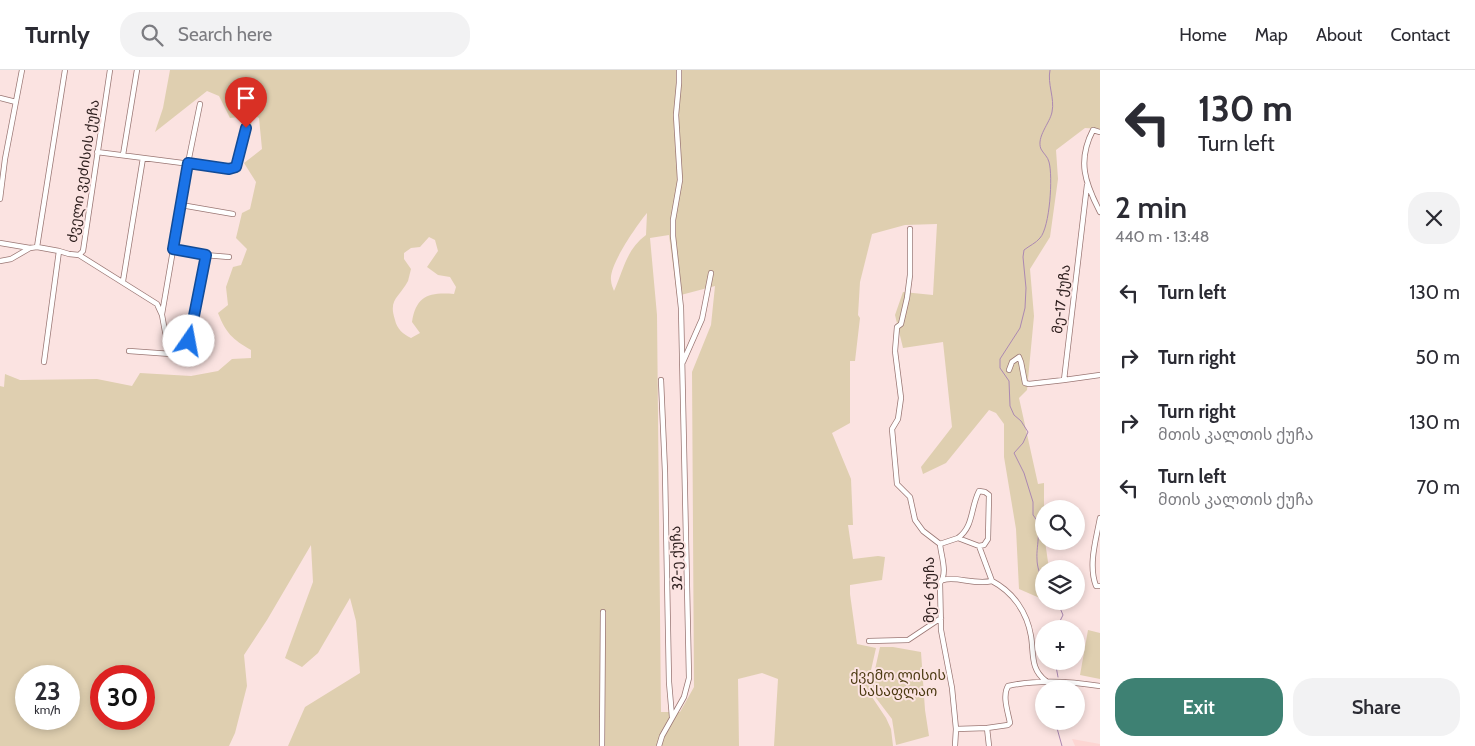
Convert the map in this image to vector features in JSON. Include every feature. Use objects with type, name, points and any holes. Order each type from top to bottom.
[{"type":"street","points":[[0,199],[5,159],[22,70]]},
{"type":"street","points":[[37,247],[64,70]]},
{"type":"street","name":"ძველი ვეძისის ქუჩა","points":[[0,243],[30,248],[37,247],[79,255],[85,243],[110,70]]},
{"type":"street","points":[[123,155],[137,70]]},
{"type":"street","name":"32-ე ქუჩა","points":[[659,746],[662,736],[684,697],[689,678],[682,308],[673,236],[673,220],[680,180],[676,115],[679,70]]},
{"type":"street","points":[[0,98],[16,102]]},
{"type":"street","points":[[162,316],[200,104]]},
{"type":"street","points":[[97,152],[229,169],[236,167],[246,128]]},
{"type":"street","points":[[1100,132],[1093,130],[1085,153],[1084,168],[1087,185],[1098,204],[1100,212]]},
{"type":"street","points":[[123,282],[143,158]]},
{"type":"street","name":"მე-17 ქუჩა","points":[[1064,380],[1087,185]]},
{"type":"street","points":[[181,206],[233,214]]},
{"type":"street","name":"მე-6 ქუჩა","points":[[910,229],[910,275],[901,324],[897,327],[895,352],[901,398],[898,419],[892,429],[897,484],[910,497],[913,514],[919,526],[940,544],[944,568],[943,580],[940,584],[941,630],[952,688],[956,729],[955,746]]},
{"type":"street","name":"ძველი ვეძისის ქუჩა","points":[[0,261],[18,256],[30,248]]},
{"type":"street","points":[[173,249],[229,257]]},
{"type":"street","points":[[44,362],[59,251]]},
{"type":"street","points":[[79,255],[157,304],[166,330],[170,354]]},
{"type":"street","points":[[129,351],[187,355],[206,255]]},
{"type":"street","points":[[683,363],[702,319],[711,273]]},
{"type":"street","points":[[1009,370],[1012,362],[1019,357],[1025,383],[1029,384],[1100,375]]},
{"type":"street","points":[[661,380],[665,472],[669,682],[672,718]]},
{"type":"street","points":[[940,544],[958,538],[967,532],[972,510],[979,492],[985,492],[989,495],[988,539],[984,545],[979,546],[958,538]]},
{"type":"street","points":[[1100,518],[1092,560],[1093,579],[1096,586],[1100,586]]},
{"type":"street","points":[[979,546],[992,581],[1003,587],[1019,603],[1031,634],[1035,670],[1044,680]]},
{"type":"street","points":[[943,580],[949,578],[982,584],[992,581]]},
{"type":"street","points":[[602,746],[603,612]]},
{"type":"street","points":[[869,640],[908,640],[941,618]]},
{"type":"street","points":[[956,729],[1008,725],[1010,723],[1006,690],[1008,686],[1035,682]]},
{"type":"street","points":[[1085,684],[1100,686]]},
{"type":"street","points":[[987,728],[989,746]]},
{"type":"shaded area","points":[[1072,739],[1100,744],[1100,746],[1075,746]]},
{"type":"green space","points":[[170,70],[1100,70],[1100,129],[1085,128],[1056,150],[1058,179],[1050,237],[1030,269],[1034,316],[1027,390],[1019,398],[1038,484],[1044,483],[1044,500],[1035,500],[1035,550],[1046,550],[1048,560],[1035,560],[1035,596],[1019,589],[1016,529],[1004,457],[1004,424],[996,413],[989,410],[946,463],[923,474],[921,467],[952,427],[943,342],[903,348],[895,315],[903,292],[933,295],[937,224],[905,225],[872,234],[860,282],[858,315],[860,318],[855,361],[850,361],[850,423],[832,433],[851,479],[853,525],[848,525],[853,559],[885,557],[882,580],[850,585],[850,594],[857,644],[876,648],[869,679],[870,694],[891,729],[893,746],[774,746],[778,679],[762,673],[738,679],[739,746],[288,746],[305,707],[360,673],[356,621],[350,598],[318,653],[302,667],[285,658],[313,582],[311,545],[244,655],[247,686],[235,733],[229,746],[0,746],[0,386],[4,387],[5,374],[20,380],[97,379],[132,386],[140,373],[191,376],[218,371],[232,359],[251,358],[251,350],[230,335],[218,313],[228,305],[226,287],[233,267],[241,265],[247,249],[236,238],[242,213],[250,209],[256,182],[244,163],[262,149],[259,118],[252,114],[251,129],[240,117],[230,118],[219,96],[207,91],[155,132],[163,108]],"holes":[[[647,213],[646,235],[634,247],[626,260],[614,291],[611,280],[614,265],[624,245]],[[669,235],[677,296],[715,286],[711,325],[692,372],[694,687],[680,712],[661,712],[657,315],[650,238]],[[429,237],[435,240],[438,251],[427,267],[438,275],[450,277],[456,287],[454,294],[431,295],[420,301],[412,322],[420,333],[411,338],[397,326],[393,307],[408,281],[411,269],[404,259],[404,253],[411,248],[420,247]]]},
{"type":"green space","points":[[1088,630],[1100,633],[1100,679],[1080,675],[1081,670],[1085,670],[1085,647]]},
{"type":"green space","name":"ქვემო ლისის სასაფლაო","points":[[880,647],[893,647],[921,652],[925,710],[929,736],[896,745],[892,719],[876,698],[872,683]]},
{"type":"waterway","points":[[1038,560],[1038,525],[1033,515],[1033,502],[1024,473],[1014,453],[1023,443],[1028,432],[1021,421],[1014,415],[1010,406],[1009,381],[1000,368],[1000,359],[1020,328],[1025,308],[1024,250],[1040,238],[1048,213],[1051,189],[1050,169],[1048,160],[1041,149],[1040,140],[1053,107],[1049,80],[1050,70]]},
{"type":"waterway","points":[[1060,620],[1063,615],[1061,610]]},
{"type":"waterway","points":[[1057,670],[1058,677]]},
{"type":"waterway","points":[[1058,730],[1062,746]]},
{"type":"route","points":[[189,341],[206,255],[173,249],[188,163],[229,169],[236,167],[246,128]]}]
